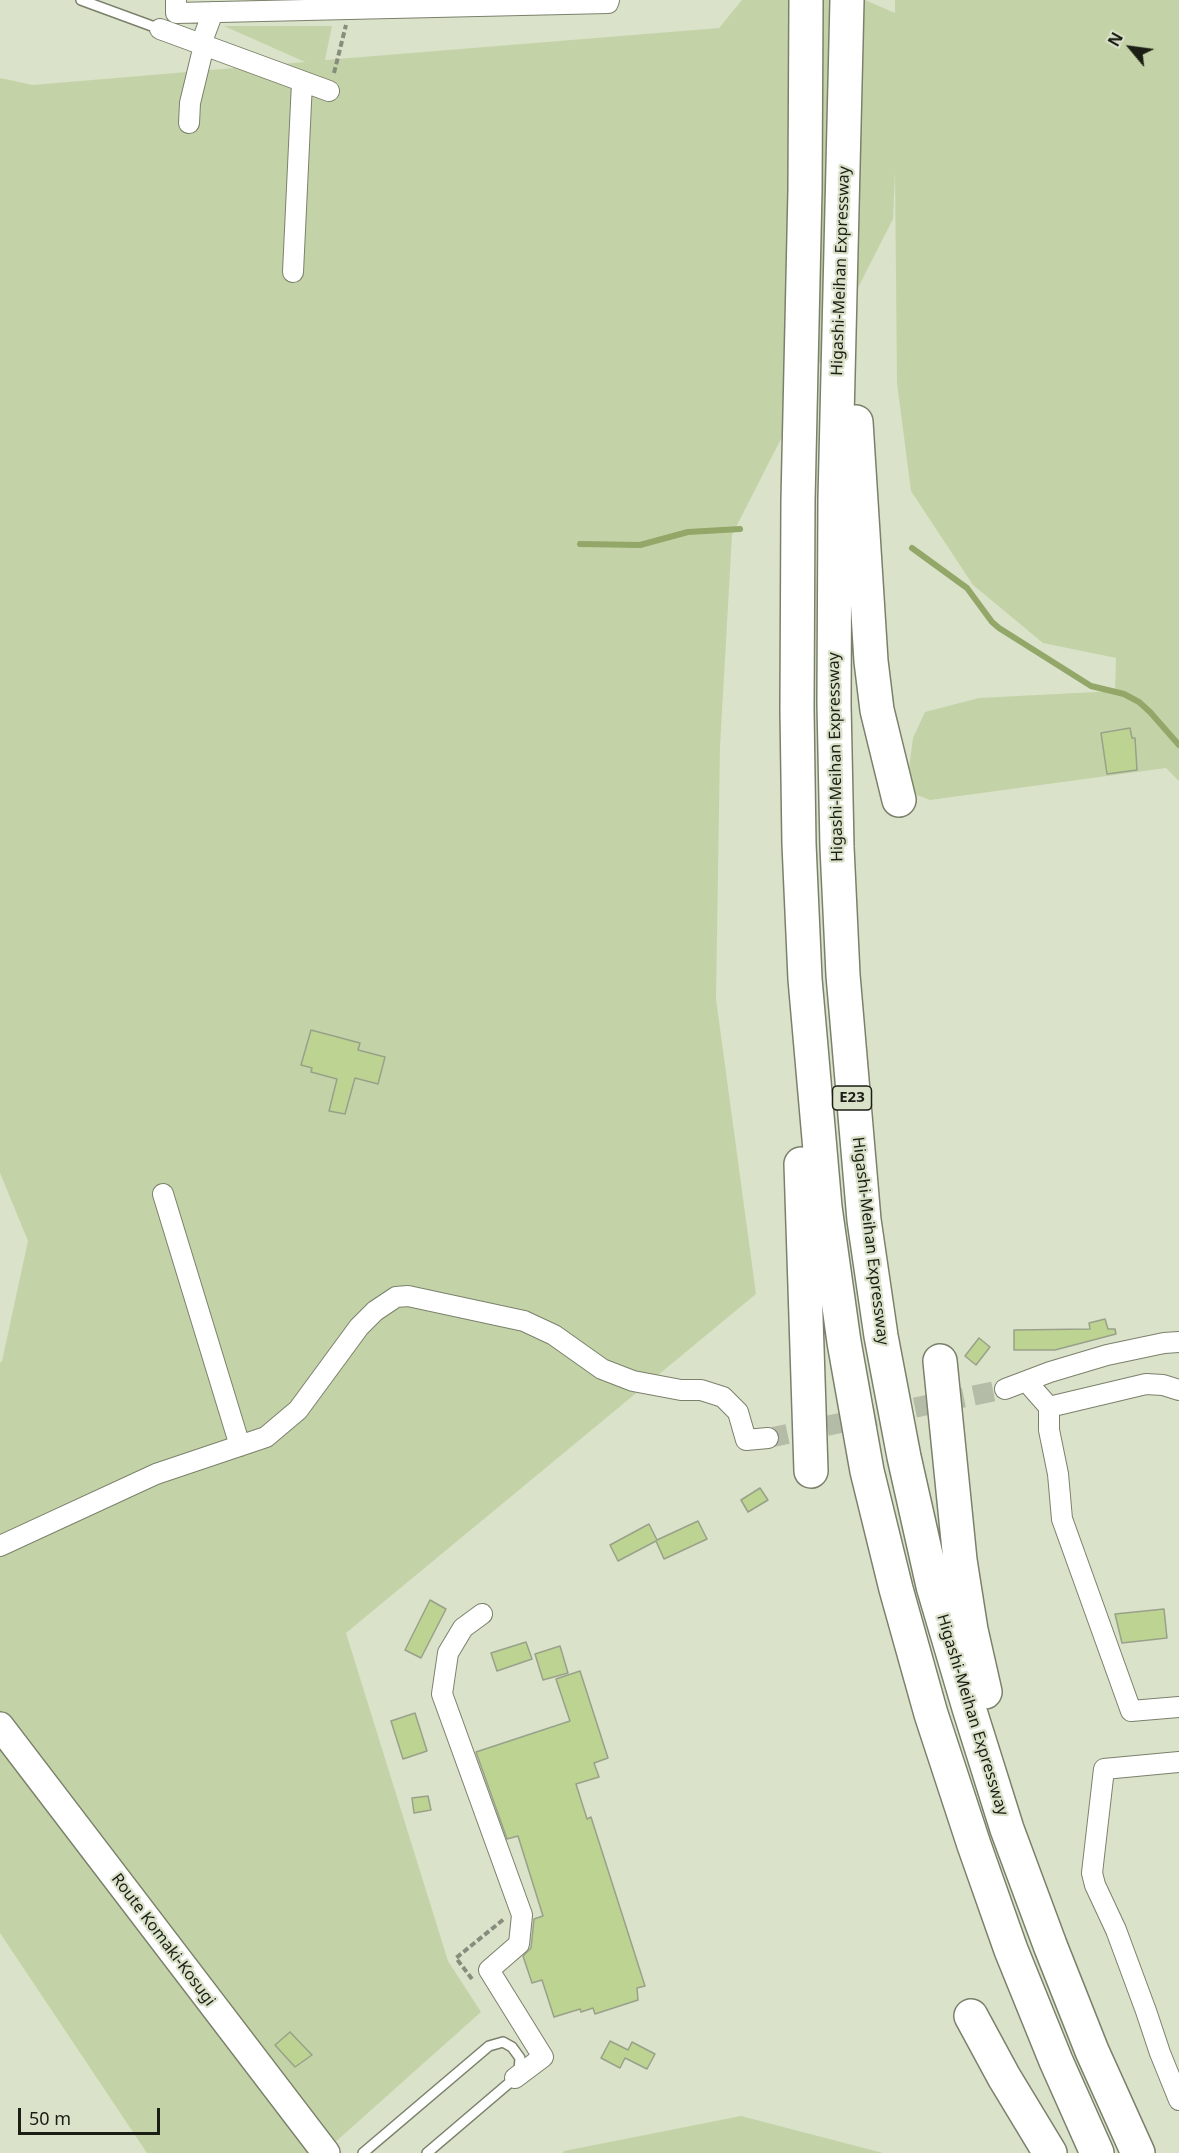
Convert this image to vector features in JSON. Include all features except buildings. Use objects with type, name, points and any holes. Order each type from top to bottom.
[{"type":"highway","name":"E23","points":[[806,0],[797,710],[805,979],[825,1207],[844,1342],[867,1471],[896,1589],[931,1714],[1011,1950],[1056,2061],[1097,2153]]},
{"type":"highway","name":"Higashi-Meihan Expressway","points":[[847,0],[834,511],[837,835],[843,975],[864,1220],[881,1336],[904,1457],[933,1586],[1004,1818],[1050,1945],[1092,2051],[1138,2153]]},
{"type":"highway","points":[[843,195],[871,661],[877,710],[899,800]]},
{"type":"highway","points":[[800,844],[796,938],[811,1471]]},
{"type":"highway","points":[[940,1361],[960,1560],[971,1630],[988,1707],[1050,1945]]},
{"type":"highway","points":[[971,2016],[1004,2077],[1050,2153]]},
{"type":"main road","name":"Route Komaki-Kosugi","points":[[0,1726],[326,2153]]},
{"type":"street","points":[[176,0],[176,13],[352,9],[381,4],[608,3],[609,0]]},
{"type":"street","points":[[189,123],[190,103],[213,12]]},
{"type":"street","points":[[160,29],[329,92]]},
{"type":"street","points":[[292,272],[302,82]]},
{"type":"street","points":[[162,1194],[240,1446]]},
{"type":"street","points":[[0,1546],[156,1474],[266,1437],[298,1410],[359,1328],[385,1304],[396,1298],[408,1296],[524,1320],[554,1335],[602,1369],[633,1381],[681,1390],[701,1390],[723,1397],[738,1413],[746,1440],[768,1437]]},
{"type":"street","points":[[1005,1389],[1050,1371],[1107,1355],[1179,1342]]},
{"type":"street","points":[[1027,1382],[1048,1407],[1049,1431],[1058,1474],[1062,1519],[1131,1712],[1179,1707]]},
{"type":"street","points":[[1048,1407],[1146,1384],[1163,1385],[1179,1390]]},
{"type":"street","points":[[482,1614],[464,1628],[448,1653],[442,1694],[522,1915],[519,1944],[489,1970],[543,2056],[515,2078]]},
{"type":"street","points":[[1179,1762],[1104,1769],[1092,1873],[1179,2100]]},
{"type":"lane","points":[[81,0],[160,29]]},
{"type":"lane","points":[[366,2152],[489,2046],[496,2042],[503,2042],[512,2047],[520,2058],[519,2071],[515,2078],[427,2153]]},
{"type":"path","points":[[329,92],[352,9]]},
{"type":"green space","points":[[742,0],[865,0],[895,13],[895,0],[1179,0],[1179,781],[1166,768],[930,800],[917,795],[907,784],[913,738],[925,712],[979,698],[1115,691],[1116,658],[1043,643],[973,585],[911,491],[897,383],[895,172],[893,219],[732,535],[720,747],[716,999],[756,1294],[346,1633],[448,1961],[481,2012],[323,2153],[147,2153],[0,1933],[0,1363],[28,1241],[0,1173],[0,78],[33,85],[305,62],[224,26],[332,26],[325,60],[719,28]]},
{"type":"green space","points":[[741,2116],[883,2153],[563,2153],[564,2151]]},
{"type":"waterway","points":[[580,544],[640,545],[688,532],[740,529]]},
{"type":"waterway","points":[[912,548],[967,588],[999,628],[1091,686],[1124,694],[1139,702],[1179,745]]},
{"type":"tunnel","points":[[768,1438],[1005,1389]]}]
